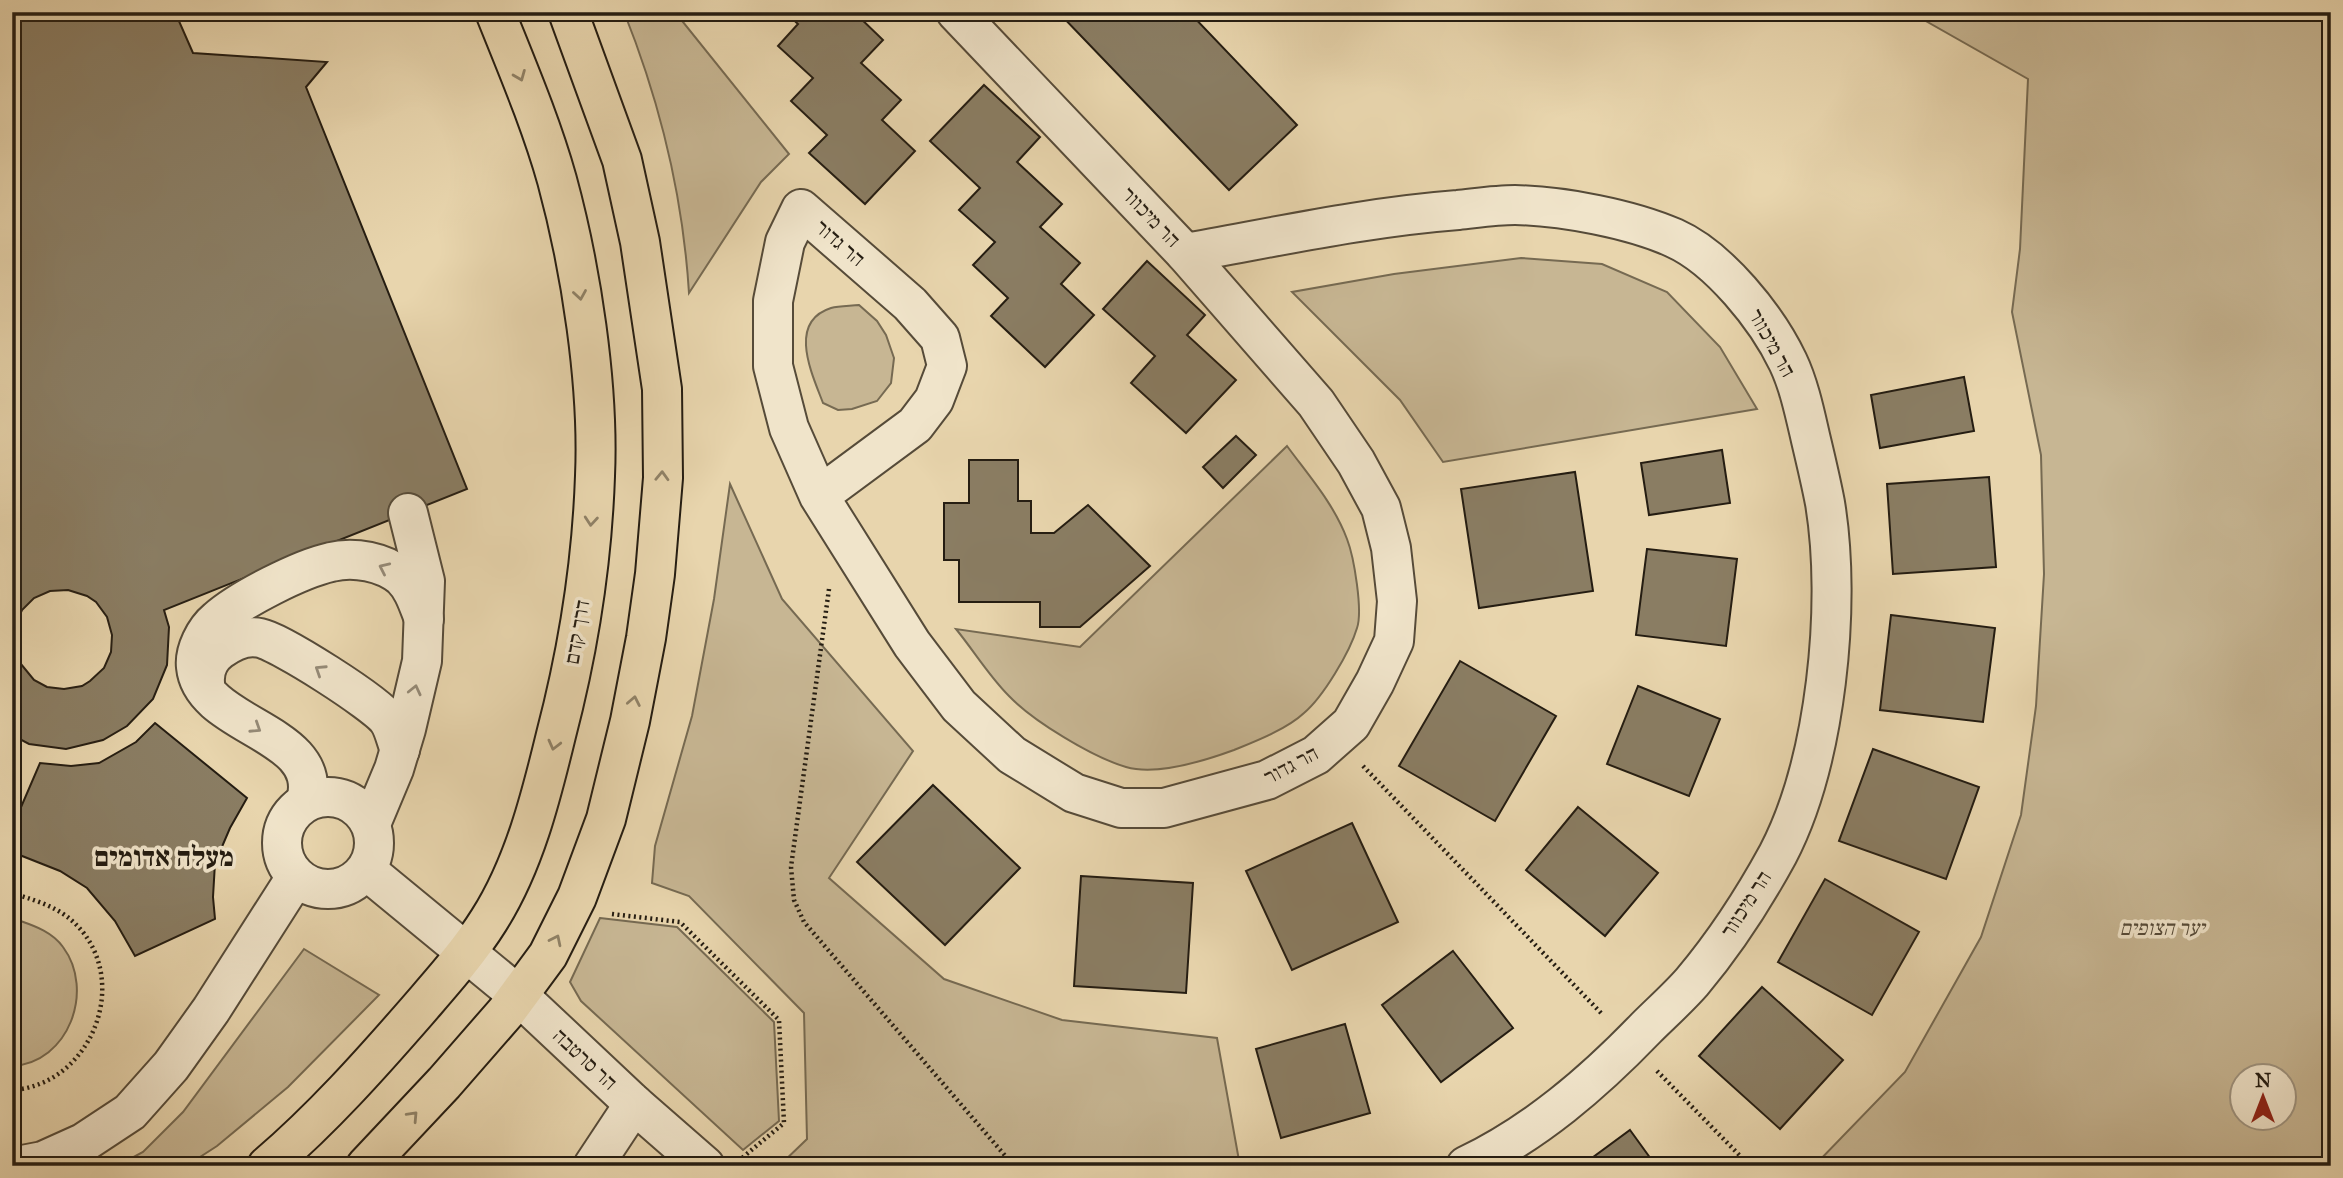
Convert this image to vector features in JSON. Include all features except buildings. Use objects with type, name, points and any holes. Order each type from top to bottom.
[{"type":"main road","name":"דרך קדם","points":[[267,1166],[324,1112],[393,1039],[490,919],[515,870],[540,799],[579,627],[588,567],[595,475],[593,394],[574,255],[556,179],[529,97],[495,12]]},
{"type":"main road","points":[[366,1166],[444,1083],[548,955],[577,897],[606,819],[630,722],[655,575],[663,478],[662,389],[640,242],[622,160],[568,12]]},
{"type":"street","name":"הר מיכוור","points":[[956,12],[1185,253],[1400,215],[1515,205],[1571,211],[1624,221],[1677,239],[1717,267],[1757,310],[1788,363],[1807,422],[1825,505],[1832,595],[1825,684],[1810,771],[1779,852],[1736,922],[1692,981],[1615,1062],[1552,1114],[1466,1166]]},
{"type":"street","name":"הר גדור","points":[[828,511],[915,425],[934,400],[947,366],[940,338],[909,304],[801,209],[785,242],[773,301],[773,366],[789,428],[828,511],[912,644],[959,706],[1012,755],[1074,793],[1121,808],[1164,808],[1267,780],[1316,755],[1351,724],[1394,641],[1397,601],[1391,548],[1381,508],[1356,462],[1316,403],[1185,253]]},
{"type":"street","points":[[371,824],[400,750],[422,660],[425,580],[408,513]]},
{"type":"street","points":[[306,802],[309,791],[306,774],[296,758],[284,746],[208,695],[199,680],[195,665],[200,645],[215,621],[287,579],[332,562],[360,560],[377,564],[400,576],[413,590],[424,619]]},
{"type":"street","points":[[208,695],[204,680],[206,667],[215,653],[245,638],[279,643],[369,702],[388,719],[400,750]]},
{"type":"street","points":[[321,796],[333,796],[349,801],[362,810],[371,824],[375,839],[373,856],[366,870],[354,881],[326,890],[310,886],[296,877],[286,864],[281,841],[284,824],[293,811],[306,802],[321,796]]},
{"type":"street","name":"הר סרטבה","points":[[366,870],[518,995],[634,1104],[705,1166]]},
{"type":"street","points":[[17,1166],[44,1161],[83,1143],[130,1112],[171,1066],[211,1010],[296,877]]},
{"type":"street","points":[[593,1166],[634,1104]]},
{"type":"path","points":[[828,511],[792,866],[794,900],[804,922],[1014,1166]]},
{"type":"path","points":[[1336,738],[1750,1166]]},
{"type":"path","points":[[12,893],[57,909],[83,932],[99,963],[103,998],[94,1032],[83,1051],[58,1075],[26,1089],[12,1090]]},
{"type":"path","points":[[571,909],[680,922],[779,1020],[784,1123],[734,1166]]},
{"type":"green space","points":[[624,12],[675,12],[789,154],[761,182],[689,293],[681,221],[668,150],[648,80]]},
{"type":"green space","name":"יער הצופים","points":[[1910,12],[2331,12],[2331,1166],[1814,1166],[1905,1072],[1981,937],[2021,815],[2036,706],[2044,574],[2041,455],[2012,312],[2020,249],[2028,79]]},
{"type":"green space","points":[[1521,258],[1602,264],[1667,292],[1720,347],[1757,409],[1443,462],[1400,400],[1292,292],[1394,274]]},
{"type":"green space","points":[[859,305],[877,321],[886,335],[894,358],[891,383],[877,401],[852,409],[838,410],[823,403],[809,364],[806,337],[810,325],[818,315],[831,308]]},
{"type":"green space","points":[[1287,446],[1342,526],[1357,584],[1359,620],[1342,661],[1327,685],[1304,713],[1280,729],[1234,750],[1195,763],[1152,770],[1126,767],[1080,747],[1020,706],[995,680],[956,629],[1080,647]]},
{"type":"green space","points":[[730,484],[782,599],[913,751],[829,878],[944,979],[1062,1020],[1217,1038],[1240,1166],[779,1166],[807,1139],[804,1013],[689,896],[652,883],[655,846],[692,716],[714,599]]},
{"type":"green space","points":[[12,918],[40,929],[58,941],[72,964],[77,983],[76,1003],[62,1038],[49,1052],[32,1062],[12,1066]]},
{"type":"green space","points":[[600,918],[677,927],[774,1022],[779,1121],[743,1150],[581,1001],[570,982]]},
{"type":"green space","points":[[304,949],[379,995],[288,1087],[217,1146],[186,1166],[117,1166],[143,1152],[183,1112]]},
{"type":"district","name":"מעלה אדומים","points":[[164,856]]}]
